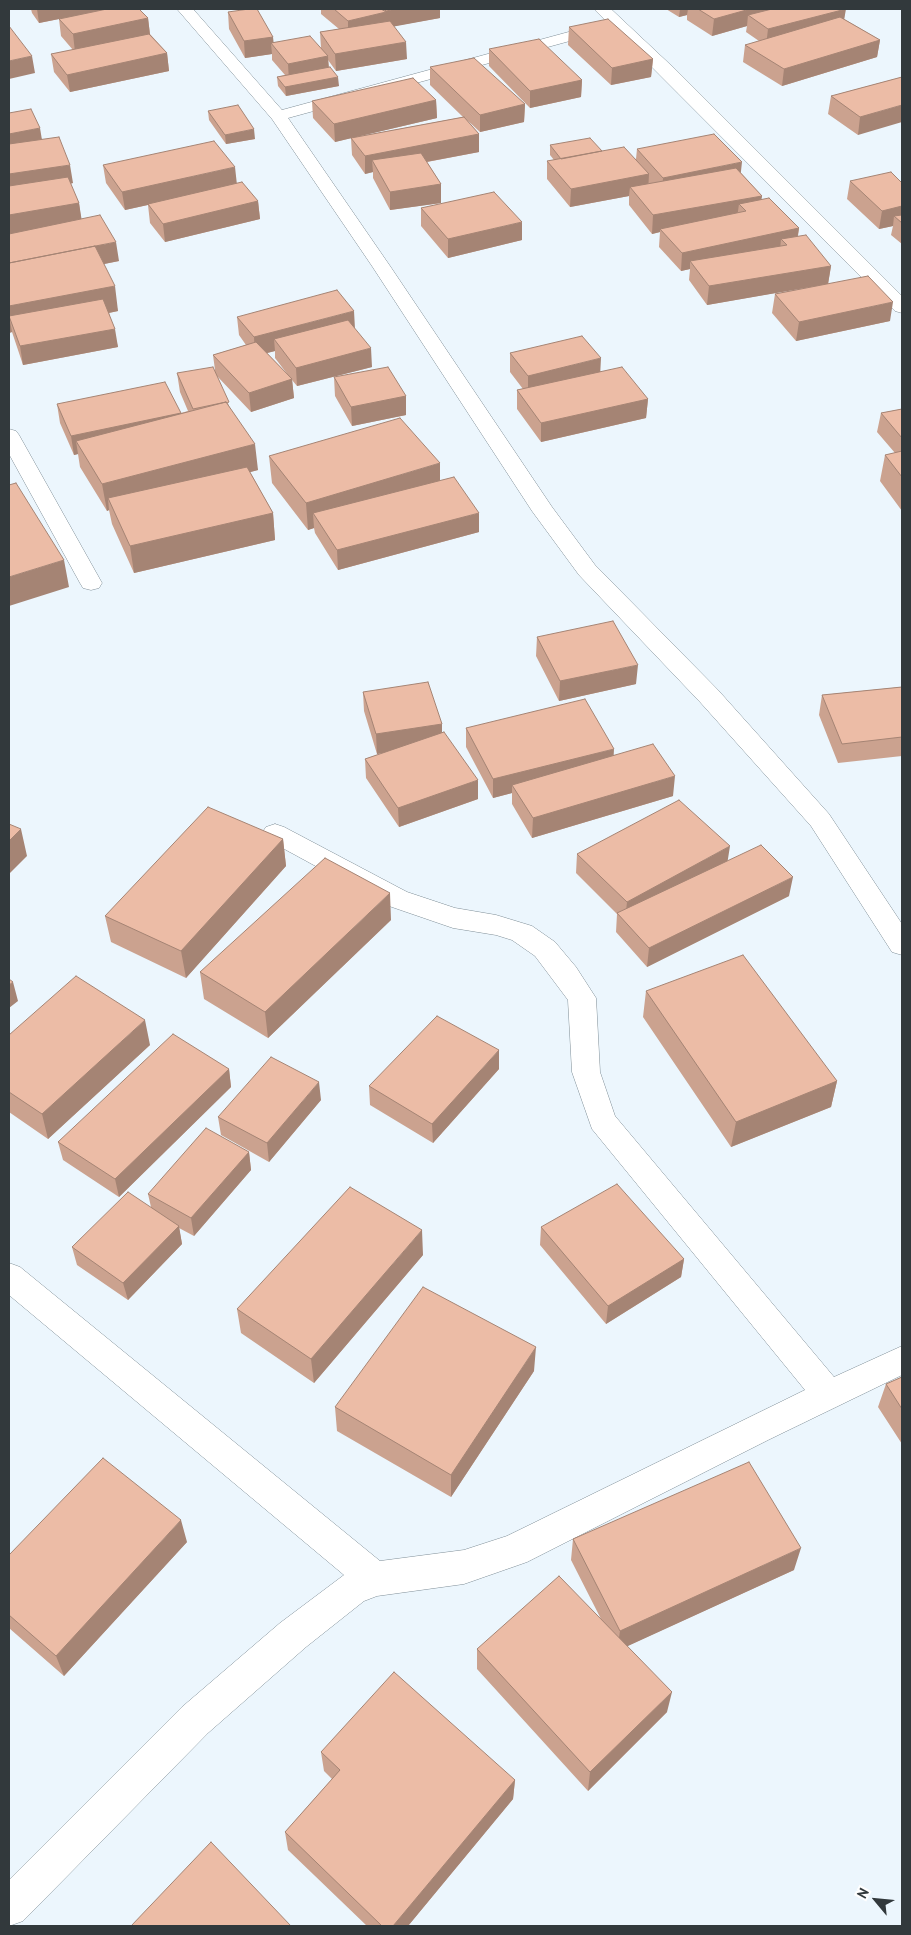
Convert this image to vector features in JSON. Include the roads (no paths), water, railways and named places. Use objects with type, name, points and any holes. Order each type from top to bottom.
[{"type":"street","points":[[185,9],[278,116],[381,266],[543,512],[581,563],[709,696],[820,820],[902,945]]},
{"type":"street","points":[[602,9],[902,307]]},
{"type":"street","points":[[278,116],[618,24]]},
{"type":"street","points":[[9,435],[91,583]]},
{"type":"street","points":[[275,833],[398,899],[453,918],[496,925],[522,933],[546,949],[582,998],[586,1072],[602,1121],[828,1394]]},
{"type":"street","points":[[9,1276],[375,1579]]},
{"type":"street","points":[[9,1907],[195,1720],[293,1635],[352,1588],[375,1579],[464,1567],[515,1550],[828,1394],[902,1360]]}]
